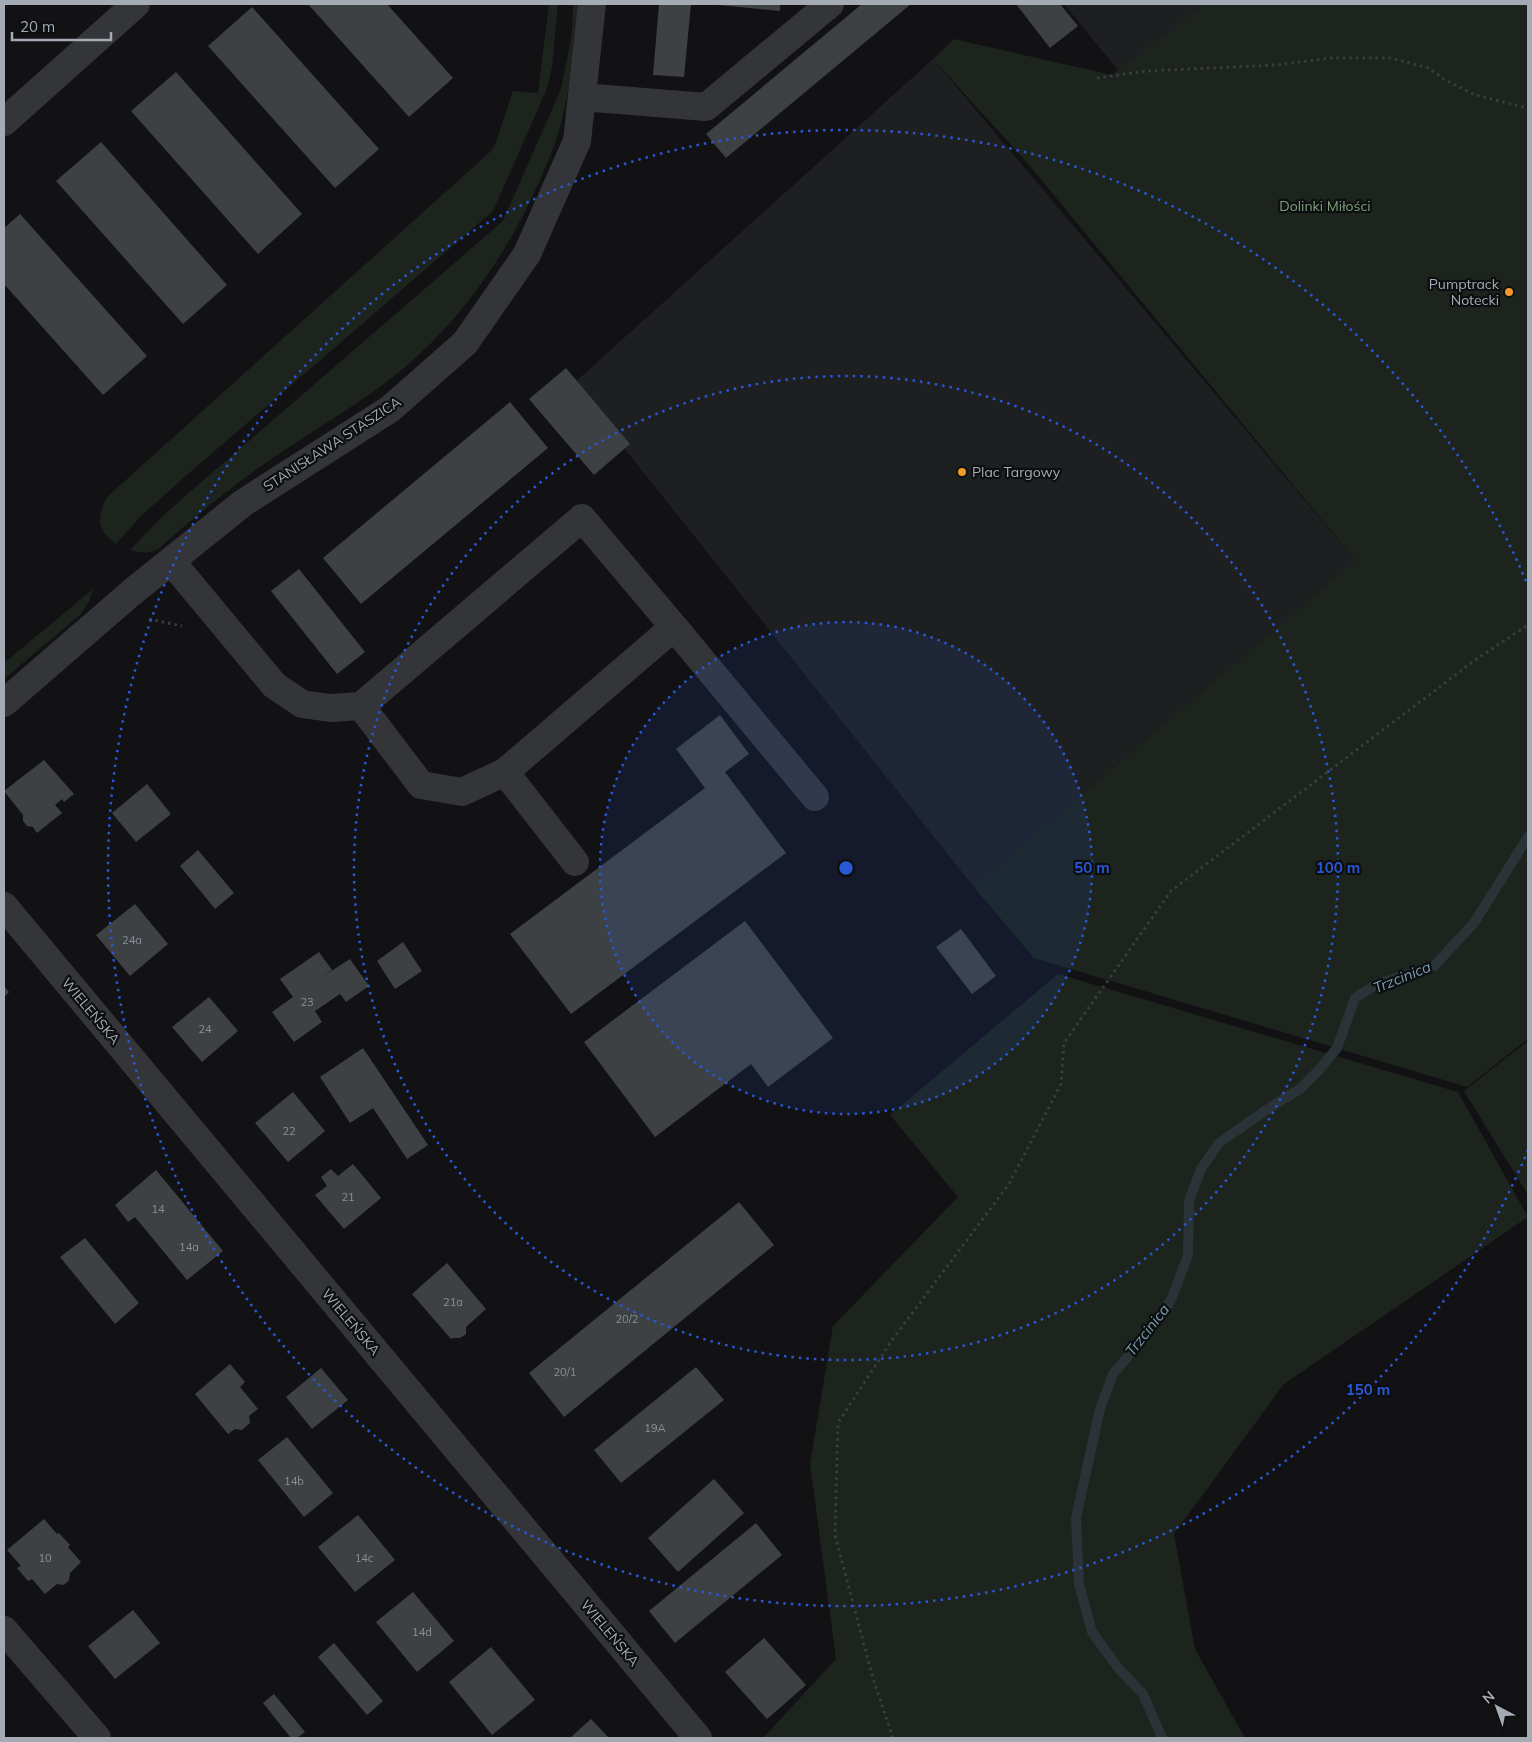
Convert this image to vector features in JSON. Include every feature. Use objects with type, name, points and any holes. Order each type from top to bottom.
[{"type":"street","points":[[4,122],[136,4]]},
{"type":"street","name":"STANISŁAWA STASZICA","points":[[4,703],[243,502],[390,409],[465,343],[527,254],[577,141],[592,4]]},
{"type":"street","points":[[582,97],[706,107],[830,4]]},
{"type":"street","points":[[171,561],[274,685],[302,704],[330,708],[361,706],[582,518],[816,797]]},
{"type":"street","points":[[361,706],[422,784],[462,792],[505,772],[674,627]]},
{"type":"street","points":[[505,772],[575,862]]},
{"type":"street","name":"WIELEŃSKA","points":[[4,906],[698,1738]]},
{"type":"street","points":[[4,1630],[97,1738]]},
{"type":"path","points":[[1097,78],[1147,71],[1277,64],[1330,58],[1390,58],[1429,68],[1445,80],[1475,95],[1528,108]]},
{"type":"path","points":[[141,622],[149,619],[187,627]]},
{"type":"path","points":[[893,1738],[872,1676],[835,1535],[838,1423],[892,1340],[1010,1184],[1061,1084],[1064,1043],[1171,891],[1475,660],[1528,625]]},
{"type":"shaded area","points":[[1064,4],[1206,4],[1121,74]]},
{"type":"shaded area","name":"Plac Targowy","points":[[933,59],[1355,560],[974,887],[573,384]]},
{"type":"green space","points":[[549,4],[558,4],[552,68],[546,91],[493,211],[180,481],[141,516],[116,544],[105,533],[100,523],[101,512],[107,497],[491,151],[496,142],[513,91],[538,93]]},
{"type":"green space","points":[[573,4],[580,4],[573,60],[561,126],[547,164],[521,220],[488,275],[469,300],[426,348],[377,389],[244,479],[206,508],[157,550],[145,553],[130,550],[168,511],[503,221],[561,89],[572,33]]},
{"type":"green space","name":"Dolinki Miłości","points":[[1205,4],[1528,4],[1528,1039],[1467,1087],[1034,958],[974,887],[1355,560],[1029,165],[933,59],[954,39],[1112,75]]},
{"type":"green space","points":[[93,589],[89,601],[81,614],[4,679],[4,663]]},
{"type":"green space","points":[[1058,974],[1458,1092],[1528,1217],[1284,1384],[1174,1534],[1195,1649],[1245,1738],[763,1738],[836,1659],[810,1464],[833,1326],[958,1197],[890,1115]]},
{"type":"green space","points":[[1528,1041],[1528,1195],[1464,1091]]},
{"type":"building","points":[[308,4],[387,4],[453,78],[409,117]]},
{"type":"building","points":[[659,4],[691,4],[684,77],[653,75]]},
{"type":"building","points":[[780,4],[780,11],[719,5]]},
{"type":"building","points":[[862,4],[911,4],[726,158],[706,134]]},
{"type":"building","points":[[1016,4],[1060,4],[1078,26],[1050,48]]},
{"type":"building","points":[[252,7],[379,149],[335,188],[208,46]]},
{"type":"building","points":[[176,72],[302,214],[258,254],[131,111]]},
{"type":"building","points":[[101,142],[227,285],[183,324],[56,181]]},
{"type":"building","points":[[20,214],[147,356],[103,395],[4,284],[4,228]]},
{"type":"building","points":[[566,368],[630,444],[594,475],[529,399]]},
{"type":"building","points":[[510,402],[548,448],[361,604],[323,558]]},
{"type":"building","points":[[299,569],[365,652],[337,674],[271,591]]},
{"type":"building","points":[[720,715],[749,754],[725,772],[786,853],[571,1014],[510,934],[705,788],[676,749]]},
{"type":"building","points":[[44,760],[74,794],[64,802],[62,799],[55,805],[62,813],[37,833],[33,827],[27,826],[23,821],[23,815],[4,791]]},
{"type":"building","points":[[147,784],[171,814],[136,842],[112,813]]},
{"type":"building","points":[[198,850],[234,893],[215,909],[180,866]]},
{"type":"building","points":[[135,904],[168,944],[130,976],[96,935]]},
{"type":"building","points":[[745,921],[833,1038],[768,1087],[751,1064],[655,1137],[584,1042]]},
{"type":"building","points":[[961,929],[996,976],[972,994],[936,947]]},
{"type":"building","points":[[403,942],[422,971],[395,989],[377,961]]},
{"type":"building","points":[[319,952],[332,970],[322,977],[350,959],[369,986],[346,1002],[340,994],[315,1011],[322,1022],[294,1042],[272,1012],[293,997],[280,979]]},
{"type":"building","points":[[4,986],[9,992],[4,997]]},
{"type":"building","points":[[209,997],[238,1031],[202,1062],[172,1027]]},
{"type":"building","points":[[363,1048],[428,1145],[407,1159],[373,1108],[350,1123],[320,1077]]},
{"type":"building","points":[[293,1092],[325,1131],[288,1162],[255,1123]]},
{"type":"building","points":[[353,1164],[381,1198],[344,1229],[315,1195],[327,1186],[321,1177],[331,1169],[338,1176]]},
{"type":"building","points":[[156,1170],[223,1251],[187,1280],[135,1217],[128,1222],[115,1205]]},
{"type":"building","points":[[739,1202],[774,1245],[564,1417],[529,1373]]},
{"type":"building","points":[[85,1238],[139,1303],[115,1324],[60,1257]]},
{"type":"building","points":[[447,1263],[486,1309],[466,1327],[466,1334],[460,1338],[451,1339],[412,1294]]},
{"type":"building","points":[[230,1364],[245,1382],[240,1387],[258,1409],[249,1416],[250,1423],[242,1430],[235,1429],[228,1434],[195,1394]]},
{"type":"building","points":[[696,1367],[724,1400],[621,1483],[594,1450]]},
{"type":"building","points":[[321,1368],[348,1400],[312,1429],[286,1397]]},
{"type":"building","points":[[287,1437],[333,1493],[304,1517],[258,1460]]},
{"type":"building","points":[[714,1479],[744,1513],[678,1572],[648,1538]]},
{"type":"building","points":[[358,1515],[395,1560],[355,1592],[318,1547]]},
{"type":"building","points":[[44,1519],[70,1545],[68,1547],[81,1562],[70,1573],[69,1580],[64,1585],[57,1584],[45,1594],[32,1579],[28,1581],[17,1568],[21,1566],[7,1550]]},
{"type":"building","points":[[756,1523],[782,1555],[675,1643],[649,1611]]},
{"type":"building","points":[[413,1592],[454,1641],[417,1672],[376,1622]]},
{"type":"building","points":[[133,1610],[160,1643],[115,1679],[88,1646]]},
{"type":"building","points":[[764,1638],[806,1685],[767,1719],[725,1672]]},
{"type":"building","points":[[334,1643],[383,1701],[367,1715],[318,1657]]},
{"type":"building","points":[[491,1647],[535,1700],[492,1735],[449,1682]]},
{"type":"building","points":[[274,1694],[305,1732],[297,1738],[291,1738],[263,1703]]},
{"type":"building","points":[[591,1719],[609,1738],[570,1738]]},
{"type":"waterway","name":"Trzcinica","points":[[1162,1738],[1143,1694],[1119,1669],[1092,1632],[1079,1584],[1076,1518],[1100,1409],[1113,1374],[1147,1334],[1171,1300],[1188,1255],[1189,1201],[1201,1169],[1219,1143],[1300,1089],[1319,1070],[1337,1048],[1355,998],[1377,984],[1434,966],[1474,923],[1528,837]]},
{"type":"place","name":"Pumptrack Notecki","points":[[1509,292]]},
{"type":"place","name":"Plac Targowy","points":[[962,472]]}]
